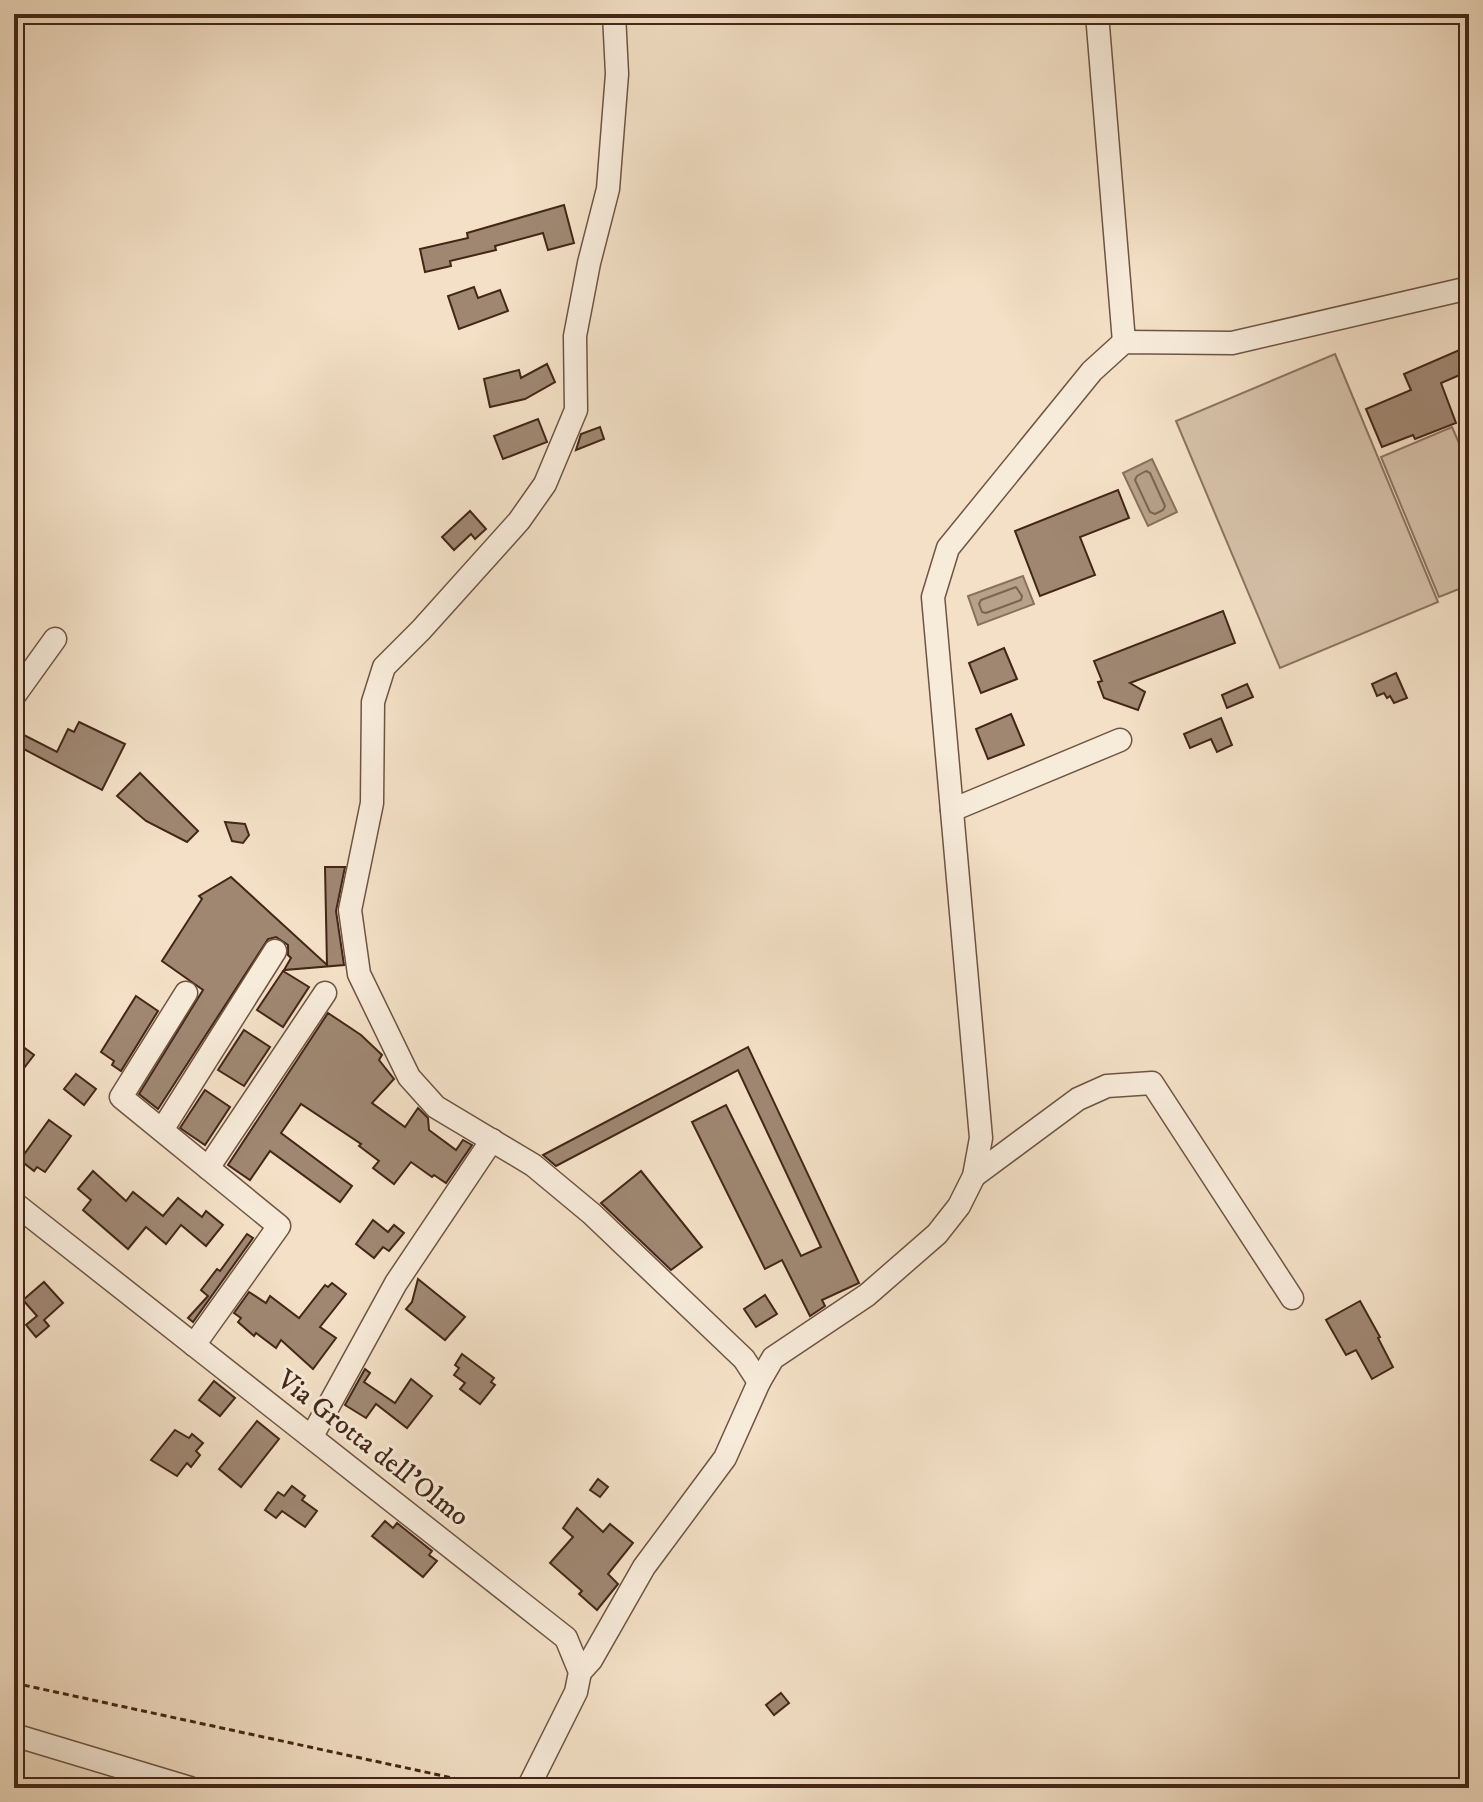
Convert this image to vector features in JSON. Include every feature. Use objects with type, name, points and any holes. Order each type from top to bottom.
[{"type":"street","points":[[614,14],[617,74],[608,189],[575,336],[576,410],[545,484],[519,521],[384,667],[373,702],[372,803],[350,910],[359,974],[409,1077],[436,1107],[533,1165],[592,1214],[744,1359],[759,1382]]},
{"type":"street","points":[[1097,14],[1124,342]]},
{"type":"street","points":[[528,1788],[576,1692],[580,1672],[591,1660],[644,1567],[725,1458],[773,1358],[867,1295],[937,1234],[959,1206],[974,1176],[981,1138],[933,597],[948,548],[1092,371],[1124,342],[1232,343],[1469,288]]},
{"type":"street","points":[[14,696],[55,639]]},
{"type":"street","points":[[952,810],[1120,740]]},
{"type":"street","points":[[162,1130],[275,951]]},
{"type":"street","points":[[186,993],[121,1097],[279,1226],[194,1345]]},
{"type":"street","points":[[208,1168],[325,993]]},
{"type":"street","points":[[974,1176],[1078,1099],[1107,1086],[1152,1083],[1292,1298]]},
{"type":"street","points":[[312,1436],[396,1283],[492,1140]]},
{"type":"street","name":"Via Grotta dell'Olmo","points":[[14,1203],[566,1638],[580,1672]]},
{"type":"street","points":[[14,1735],[190,1788]]},
{"type":"path","points":[[14,1683],[499,1788]]},
{"type":"shaded area","points":[[1335,354],[1438,602],[1280,668],[1176,421]]},
{"type":"shaded area","points":[[1452,427],[1469,466],[1469,585],[1439,597],[1381,457]]},
{"type":"water","points":[[1152,459],[1177,512],[1148,526],[1123,473]]},
{"type":"water","points":[[1023,576],[1034,604],[978,625],[968,596]]},
{"type":"building","points":[[564,205],[574,243],[548,250],[543,233],[495,246],[496,250],[450,261],[451,266],[425,272],[420,249],[468,238],[467,233]]},
{"type":"building","points":[[474,287],[478,298],[500,290],[508,311],[459,329],[448,296]]},
{"type":"building","points":[[1464,348],[1469,359],[1469,371],[1441,383],[1456,423],[1415,439],[1413,435],[1382,447],[1366,409],[1411,390],[1404,374]]},
{"type":"building","points":[[547,364],[555,382],[525,399],[490,407],[484,379],[519,370],[521,378]]},
{"type":"building","points":[[538,419],[547,442],[503,459],[494,436]]},
{"type":"building","points":[[600,427],[604,439],[576,450],[581,434]]},
{"type":"building","points":[[1118,490],[1129,518],[1080,537],[1095,575],[1040,596],[1015,531]]},
{"type":"building","points":[[470,511],[486,529],[475,539],[471,534],[454,550],[442,537]]},
{"type":"building","points":[[1223,611],[1235,643],[1130,683],[1145,692],[1138,710],[1104,698],[1098,682],[1102,681],[1094,661]]},
{"type":"building","points":[[1004,648],[1017,679],[981,693],[969,663]]},
{"type":"building","points":[[1396,673],[1407,698],[1394,703],[1384,693],[1377,696],[1372,684]]},
{"type":"building","points":[[1247,684],[1253,697],[1227,708],[1222,695]]},
{"type":"building","points":[[1011,714],[1024,745],[988,759],[976,729]]},
{"type":"building","points":[[1221,718],[1232,745],[1217,752],[1211,739],[1190,748],[1184,734]]},
{"type":"building","points":[[79,722],[125,744],[102,790],[14,744],[14,730],[57,752],[68,729],[74,732]]},
{"type":"building","points":[[140,773],[198,831],[187,842],[146,821],[117,796]]},
{"type":"building","points":[[225,822],[245,824],[249,835],[243,843],[232,841]]},
{"type":"building","points":[[325,867],[345,867],[336,911],[344,965],[284,970],[291,958],[288,945],[276,937],[268,939],[158,1109],[139,1094],[203,990],[162,961],[202,899],[199,896],[231,877],[327,965]]},
{"type":"building","points":[[283,971],[309,987],[283,1027],[257,1010]]},
{"type":"building","points":[[136,996],[158,1011],[121,1071],[112,1065],[114,1061],[101,1052]]},
{"type":"building","points":[[328,1013],[361,1035],[382,1055],[379,1060],[394,1079],[372,1103],[405,1127],[418,1108],[428,1118],[429,1130],[456,1150],[463,1140],[472,1145],[446,1183],[411,1162],[394,1184],[373,1168],[379,1161],[359,1146],[361,1144],[301,1104],[281,1133],[352,1186],[340,1202],[270,1151],[250,1180],[228,1165]]},
{"type":"building","points":[[244,1030],[270,1047],[244,1086],[218,1070]]},
{"type":"building","points":[[14,1040],[34,1055],[14,1081]]},
{"type":"building","points":[[748,1047],[859,1283],[822,1300],[825,1306],[810,1316],[782,1260],[765,1269],[692,1122],[726,1105],[801,1256],[821,1247],[738,1070],[556,1166],[543,1155]]},
{"type":"building","points":[[76,1074],[96,1089],[84,1105],[64,1089]]},
{"type":"building","points":[[205,1090],[230,1107],[205,1145],[180,1128]]},
{"type":"building","points":[[49,1120],[71,1136],[45,1172],[37,1167],[34,1171],[20,1160]]},
{"type":"building","points":[[93,1171],[126,1201],[133,1192],[163,1216],[178,1198],[202,1217],[206,1211],[223,1225],[206,1246],[181,1225],[166,1244],[146,1227],[128,1249],[83,1210],[91,1200],[78,1189]]},
{"type":"building","points":[[641,1171],[702,1247],[671,1270],[601,1203]]},
{"type":"building","points":[[373,1220],[388,1232],[394,1225],[404,1233],[389,1251],[383,1247],[374,1258],[356,1244]]},
{"type":"building","points":[[247,1234],[253,1238],[193,1322],[188,1318],[208,1296],[201,1290],[217,1269],[220,1271]]},
{"type":"building","points":[[418,1279],[465,1317],[445,1340],[406,1309],[412,1302]]},
{"type":"building","points":[[44,1282],[63,1303],[44,1320],[49,1326],[36,1337],[26,1325],[37,1316],[23,1300]]},
{"type":"building","points":[[332,1283],[346,1294],[320,1327],[336,1338],[313,1369],[281,1340],[276,1348],[256,1333],[254,1336],[238,1322],[241,1318],[234,1313],[249,1292],[266,1303],[270,1296],[299,1318],[325,1285],[328,1287]]},
{"type":"building","points":[[765,1295],[777,1314],[756,1327],[744,1309]]},
{"type":"building","points":[[1360,1301],[1393,1367],[1372,1379],[1356,1350],[1346,1355],[1326,1320]]},
{"type":"building","points":[[462,1354],[494,1378],[491,1382],[495,1385],[480,1404],[460,1389],[465,1383],[454,1375],[459,1368],[455,1365]]},
{"type":"building","points":[[365,1369],[370,1373],[364,1382],[395,1403],[411,1379],[432,1396],[407,1428],[376,1404],[366,1418],[345,1405]]},
{"type":"building","points":[[214,1381],[235,1398],[220,1416],[199,1400]]},
{"type":"building","points":[[257,1421],[279,1439],[241,1487],[219,1469]]},
{"type":"building","points":[[175,1430],[189,1438],[192,1434],[203,1443],[196,1451],[200,1455],[191,1467],[187,1463],[177,1476],[151,1460]]},
{"type":"building","points":[[598,1479],[608,1487],[600,1497],[590,1490]]},
{"type":"building","points":[[292,1486],[305,1496],[302,1500],[317,1511],[305,1527],[282,1511],[276,1518],[265,1510],[278,1492],[284,1496]]},
{"type":"building","points":[[577,1508],[603,1532],[610,1524],[633,1543],[608,1574],[618,1584],[597,1610],[579,1594],[582,1591],[550,1563],[573,1537],[563,1528]]},
{"type":"building","points":[[385,1521],[393,1528],[397,1523],[432,1551],[429,1555],[437,1561],[423,1577],[372,1536]]},
{"type":"building","points":[[781,1693],[789,1703],[774,1715],[766,1705]]}]
